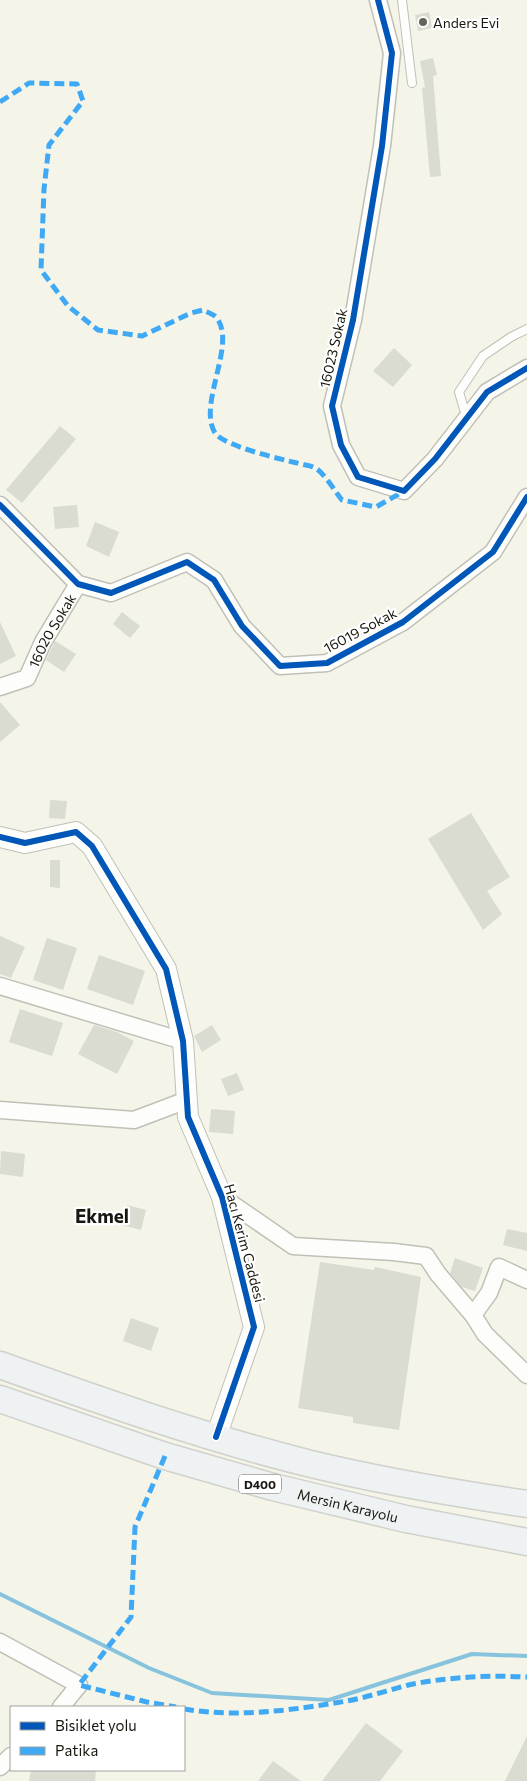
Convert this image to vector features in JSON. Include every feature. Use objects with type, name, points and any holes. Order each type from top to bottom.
[{"type":"highway","name":"D400","points":[[0,1365],[139,1414],[307,1463],[437,1490],[527,1504]]},
{"type":"highway","name":"Mersin Karayolu","points":[[0,1399],[165,1456],[273,1487],[406,1519],[527,1542]]},
{"type":"street","name":"16023 Sokak","points":[[378,0],[392,54],[382,146],[353,320],[332,406],[341,445],[358,477],[404,491],[435,459],[487,392],[527,368]]},
{"type":"street","name":"16019 Sokak","points":[[78,584],[111,593],[187,562],[214,580],[242,626],[280,666],[327,663],[402,622],[493,552],[527,497]]},
{"type":"street","points":[[0,505],[78,584]]},
{"type":"street","name":"16020 Sokak","points":[[0,687],[27,678],[43,642],[78,584]]},
{"type":"street","name":"Hacı Kerim Caddesi","points":[[0,837],[25,843],[76,832],[92,846],[166,969],[183,1042],[188,1117],[222,1197],[254,1327],[216,1437]]},
{"type":"street","points":[[0,986],[183,1042]]},
{"type":"street","points":[[0,1110],[134,1120],[187,1100]]},
{"type":"street","points":[[222,1197],[293,1246],[394,1252],[426,1256],[438,1274],[473,1315],[485,1334],[527,1375]]},
{"type":"street","points":[[473,1315],[489,1293],[499,1268],[527,1280]]},
{"type":"street","points":[[0,1642],[79,1685],[62,1706]]},
{"type":"street","points":[[0,1767],[10,1757]]},
{"type":"lane","points":[[402,0],[412,83]]},
{"type":"lane","points":[[470,414],[464,410],[459,392],[483,356],[510,336],[527,329]]},
{"type":"building","name":"Anders Evi","points":[[429,12],[432,28],[418,31],[415,15]]},
{"type":"building","points":[[433,58],[437,75],[433,76],[441,176],[430,177],[422,88],[425,87],[420,61]]},
{"type":"building","points":[[394,348],[412,365],[393,387],[373,371]]},
{"type":"building","points":[[60,426],[76,439],[22,503],[6,490]]},
{"type":"building","points":[[77,505],[79,527],[55,529],[53,507]]},
{"type":"building","points":[[95,522],[119,532],[109,557],[86,546]]},
{"type":"building","points":[[122,612],[140,626],[130,638],[113,624]]},
{"type":"building","points":[[0,622],[16,656],[0,664]]},
{"type":"building","points":[[55,641],[76,654],[64,672],[46,660]]},
{"type":"building","points":[[0,702],[20,725],[0,742]]},
{"type":"building","points":[[50,800],[67,801],[65,819],[49,818]]},
{"type":"building","points":[[471,813],[510,877],[487,891],[502,914],[483,930],[428,839]]},
{"type":"building","points":[[50,860],[60,860],[60,888],[50,887]]},
{"type":"building","points":[[0,936],[25,947],[11,978],[0,974]]},
{"type":"building","points":[[47,938],[77,948],[63,990],[33,980]]},
{"type":"building","points":[[99,955],[145,971],[133,1005],[87,989]]},
{"type":"building","points":[[20,1009],[63,1023],[52,1056],[9,1042]]},
{"type":"building","points":[[94,1025],[117,1032],[134,1041],[117,1074],[78,1054]]},
{"type":"building","points":[[212,1025],[221,1040],[202,1052],[194,1036]]},
{"type":"building","points":[[237,1073],[244,1090],[228,1096],[221,1079]]},
{"type":"building","points":[[211,1109],[235,1111],[233,1134],[209,1132]]},
{"type":"building","points":[[1,1151],[25,1154],[23,1177],[0,1174]]},
{"type":"building","points":[[127,1205],[146,1210],[141,1230],[122,1225]]},
{"type":"building","points":[[507,1229],[527,1233],[527,1251],[503,1245]]},
{"type":"building","points":[[455,1258],[483,1268],[475,1291],[462,1287],[450,1273]]},
{"type":"building","points":[[320,1262],[374,1270],[375,1267],[421,1277],[399,1430],[353,1423],[353,1417],[298,1408]]},
{"type":"building","points":[[131,1318],[159,1328],[151,1351],[123,1341]]},
{"type":"building","points":[[366,1723],[403,1751],[380,1781],[322,1781]]},
{"type":"building","points":[[527,1736],[527,1781],[505,1781]]},
{"type":"building","points":[[273,1761],[301,1781],[258,1781]]},
{"type":"building","points":[[31,1771],[96,1771],[95,1781],[29,1781]]},
{"type":"waterway","points":[[0,1594],[149,1668],[212,1693],[329,1700],[472,1654],[527,1656]]},
{"type":"marked path","points":[[0,102],[29,83],[77,84],[83,101],[49,145],[44,189],[41,270],[68,306],[98,330],[142,336],[191,313],[203,310],[212,314],[216,317],[222,328],[223,342],[211,406],[211,421],[215,433],[220,438],[240,447],[315,468],[342,500],[376,507],[404,491]]},
{"type":"marked path","points":[[165,1456],[135,1527],[131,1617],[79,1685],[170,1706]]},
{"type":"marked path","points":[[185,1709],[224,1713],[266,1712],[347,1701],[413,1684],[455,1678],[484,1676],[527,1677]]},
{"type":"cycle path","points":[[378,0],[392,53],[382,146],[353,320],[332,406],[341,445],[358,477],[404,491],[435,459],[487,392],[527,368]]},
{"type":"cycle path","points":[[0,505],[78,584],[111,593],[187,562],[214,580],[242,626],[280,666],[327,663],[403,622],[493,552],[527,497]]},
{"type":"cycle path","points":[[0,837],[25,843],[76,832],[92,846],[166,969],[183,1041],[188,1117],[222,1197],[254,1327],[216,1437]]},
{"type":"place","name":"Anders Evi","points":[[423,22]]},
{"type":"district","name":"Ekmel","points":[[102,1215]]}]
